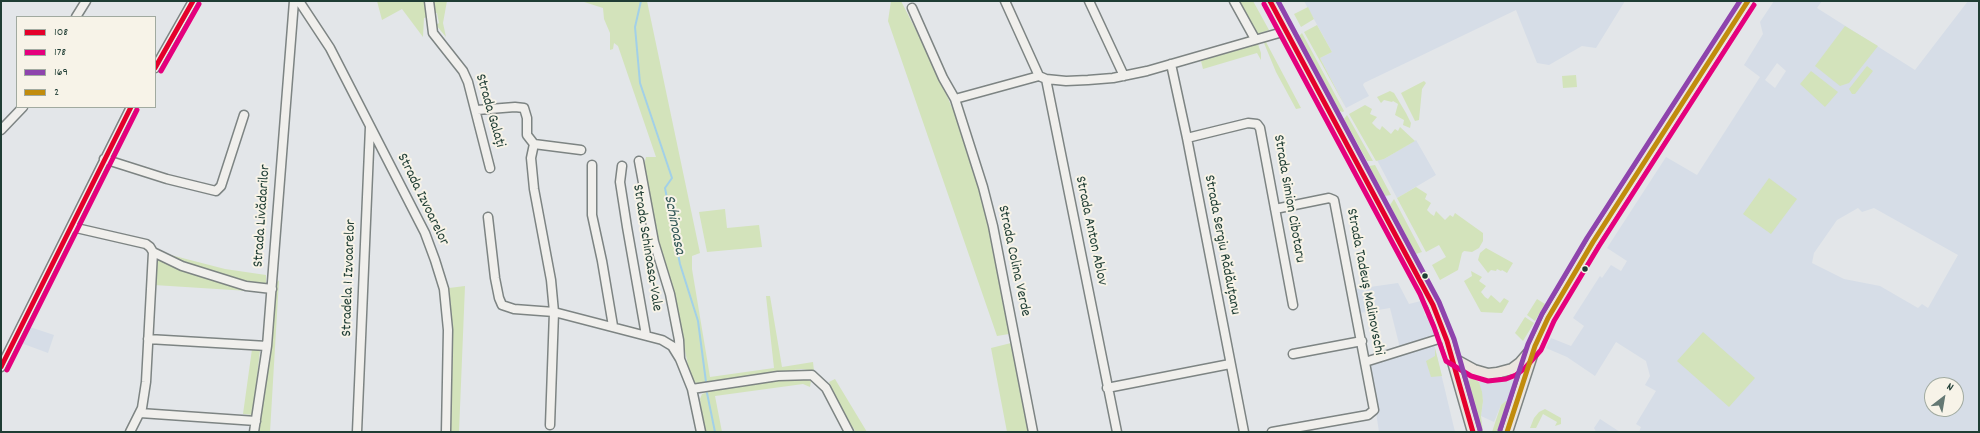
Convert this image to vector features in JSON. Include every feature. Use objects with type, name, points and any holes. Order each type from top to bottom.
[{"type":"main road","points":[[1270,1],[1426,291],[1445,337],[1473,432]]},
{"type":"main road","points":[[1507,432],[1535,346],[1548,318],[1593,242],[1748,1]]},
{"type":"main road","points":[[1452,358],[1474,370],[1488,374],[1497,373],[1512,369],[1520,363],[1535,346]]},
{"type":"street","points":[[77,16],[86,1]]},
{"type":"street","points":[[156,66],[193,1]]},
{"type":"street","name":"Strada Livădarilor","points":[[254,432],[267,346],[294,1]]},
{"type":"street","name":"Strada Izvoarelor","points":[[299,1],[330,48],[425,233],[444,288],[448,330],[446,432]]},
{"type":"street","name":"Strada Galați","points":[[429,1],[432,33],[463,71],[476,110],[490,168]]},
{"type":"street","name":"Strada Anton Ablov","points":[[1004,1],[1042,78],[1117,432]]},
{"type":"street","points":[[1089,1],[1124,76]]},
{"type":"street","points":[[1234,1],[1255,39]]},
{"type":"street","name":"Strada Colina Verde","points":[[912,8],[943,78],[955,99],[965,127],[993,226],[1033,432]]},
{"type":"street","points":[[955,99],[1042,78],[1088,80],[1124,76],[1171,64],[1286,30]]},
{"type":"street","name":"Strada Sergiu Rădăuțanu","points":[[1171,64],[1187,138],[1244,432]]},
{"type":"street","points":[[476,110],[515,107],[524,108],[527,118],[527,135],[534,144],[580,150]]},
{"type":"street","points":[[1,130],[23,108]]},
{"type":"street","points":[[1,366],[130,108]]},
{"type":"street","points":[[104,159],[167,179],[212,190],[220,189],[244,115]]},
{"type":"street","name":"Strada Simion Cibotaru","points":[[1187,138],[1248,123],[1257,124],[1262,132],[1293,304]]},
{"type":"street","name":"Stradela 1 Izvoarelor","points":[[357,432],[370,126]]},
{"type":"street","points":[[534,144],[531,158],[534,189],[551,280],[554,312],[550,424]]},
{"type":"street","name":"Strada Schinoasa-Vale","points":[[640,161],[654,242],[670,294],[679,340],[680,359],[685,376],[692,389],[701,432]]},
{"type":"street","points":[[592,165],[592,215],[613,326]]},
{"type":"street","name":"Strada Schinoasa-Vale","points":[[622,166],[620,182],[646,335]]},
{"type":"street","name":"Strada Tadeuș Malinovschi","points":[[1272,432],[1368,415],[1374,410],[1334,200],[1329,198],[1275,209]]},
{"type":"street","name":"Strada Schinoasa-Vale","points":[[488,218],[494,275],[498,298],[502,305],[514,309],[554,312],[646,335],[662,340],[672,346],[680,359]]},
{"type":"street","points":[[72,227],[146,244],[153,252],[182,266],[246,286],[272,290]]},
{"type":"street","points":[[130,432],[140,413],[146,382],[153,252]]},
{"type":"street","points":[[1365,362],[1445,337]]},
{"type":"street","points":[[148,339],[267,346]]},
{"type":"street","points":[[1293,354],[1362,341]]},
{"type":"street","points":[[1107,388],[1230,364]]},
{"type":"street","points":[[692,389],[778,376],[812,376],[826,388],[849,432]]},
{"type":"street","points":[[140,413],[256,421]]},
{"type":"shaded area","points":[[1304,1],[1625,1],[1596,48],[1582,46],[1549,65],[1537,63],[1516,10],[1364,83],[1363,85],[1369,96],[1346,108],[1320,58],[1332,52]]},
{"type":"shaded area","points":[[1774,1],[1822,1],[1817,8],[1915,70],[1968,1],[1979,1],[1979,432],[1639,432],[1641,427],[1636,424],[1656,391],[1645,385],[1650,376],[1646,361],[1616,342],[1595,376],[1567,357],[1546,348],[1551,338],[1571,346],[1584,326],[1573,318],[1600,276],[1602,278],[1611,265],[1621,271],[1627,261],[1607,248],[1666,157],[1697,175],[1760,77],[1744,65],[1763,34],[1760,22]],"holes":[[[1777,63],[1786,71],[1775,88],[1765,80]],[[1858,208],[1862,212],[1874,208],[1958,255],[1928,308],[1922,304],[1918,308],[1880,286],[1844,279],[1812,263],[1814,253],[1837,220]]]},
{"type":"shaded area","points":[[1416,140],[1436,175],[1397,198],[1377,160],[1384,159]]},
{"type":"shaded area","points":[[1398,283],[1409,304],[1421,301],[1425,316],[1429,316],[1435,333],[1433,336],[1424,341],[1400,348],[1390,308],[1360,313],[1356,289]]},
{"type":"shaded area","points":[[30,327],[54,335],[48,353],[21,343]]},
{"type":"shaded area","points":[[1434,344],[1455,432],[1379,432],[1369,366]]},
{"type":"shaded area","points":[[1511,378],[1517,384],[1510,401],[1501,405],[1494,422],[1481,416],[1483,401],[1479,382],[1494,382]]},
{"type":"shaded area","points":[[1600,419],[1620,432],[1596,432],[1594,428]]},
{"type":"green space","points":[[377,1],[426,1],[428,17],[424,18],[423,37],[402,9],[382,20]]},
{"type":"green space","points":[[432,1],[447,1],[443,23],[446,37],[436,25],[439,23],[437,13],[433,13]]},
{"type":"green space","points":[[581,1],[647,1],[700,253],[692,256],[692,269],[710,377],[774,368],[766,296],[770,296],[782,367],[813,362],[814,371],[801,369],[698,384],[691,380],[678,317],[658,244],[644,166],[646,157],[656,157],[618,46],[614,43],[613,49],[610,50],[610,33],[604,19],[603,8]]},
{"type":"green space","points":[[891,1],[901,1],[937,71],[952,108],[955,109],[987,216],[1009,334],[997,336],[888,21]]},
{"type":"green space","points":[[1238,1],[1253,1],[1269,30],[1255,35]]},
{"type":"green space","points":[[1308,7],[1314,19],[1301,27],[1294,14]]},
{"type":"green space","points":[[1317,25],[1332,52],[1320,58],[1346,108],[1304,32]]},
{"type":"green space","points":[[1845,26],[1878,46],[1849,83],[1840,86],[1815,66]]},
{"type":"green space","points":[[1302,33],[1344,111],[1343,112],[1339,111],[1299,36]]},
{"type":"green space","points":[[1266,42],[1301,108],[1296,109],[1276,72],[1264,43]]},
{"type":"green space","points":[[1258,44],[1261,53],[1261,60],[1257,53],[1203,69],[1201,61]]},
{"type":"green space","points":[[1867,66],[1873,71],[1855,94],[1852,94],[1849,89]]},
{"type":"green space","points":[[1811,71],[1838,92],[1825,107],[1800,84]]},
{"type":"green space","points":[[1576,75],[1577,87],[1563,88],[1562,76]]},
{"type":"green space","points":[[1424,81],[1426,83],[1422,89],[1419,120],[1415,121],[1401,93]]},
{"type":"green space","points":[[1390,91],[1394,93],[1406,113],[1411,123],[1410,128],[1403,125],[1404,120],[1395,115],[1398,104],[1393,101],[1384,100],[1381,103],[1377,97]]},
{"type":"green space","points":[[1365,105],[1372,109],[1370,114],[1377,117],[1372,123],[1377,128],[1380,130],[1382,126],[1391,134],[1395,129],[1398,131],[1400,127],[1415,141],[1384,159],[1376,161],[1349,114]]},
{"type":"green space","points":[[1347,115],[1373,161],[1367,161],[1344,119]]},
{"type":"green space","points":[[1375,165],[1391,195],[1385,196],[1369,166]]},
{"type":"green space","points":[[1769,178],[1797,199],[1771,234],[1743,214]]},
{"type":"green space","points":[[1416,187],[1427,194],[1425,199],[1431,203],[1427,210],[1431,214],[1434,216],[1436,211],[1445,220],[1450,215],[1453,217],[1455,213],[1483,233],[1483,241],[1479,248],[1472,252],[1464,251],[1462,253],[1458,270],[1440,280],[1432,265],[1446,257],[1439,245],[1426,252],[1397,198]]},
{"type":"green space","points":[[1394,199],[1422,252],[1416,254],[1390,205]]},
{"type":"green space","points":[[725,209],[727,228],[759,225],[762,247],[707,252],[699,212]]},
{"type":"green space","points":[[1486,248],[1513,263],[1507,273],[1497,269],[1496,271],[1491,270],[1488,273],[1478,260],[1480,253]]},
{"type":"green space","points":[[159,252],[225,269],[266,275],[266,284],[261,285],[241,280],[177,260]]},
{"type":"green space","points":[[159,258],[264,292],[154,285],[156,264]]},
{"type":"green space","points":[[1471,271],[1482,277],[1479,281],[1486,286],[1481,292],[1485,297],[1488,299],[1491,295],[1500,303],[1504,298],[1509,301],[1502,313],[1481,312],[1464,281],[1472,276]]},
{"type":"green space","points":[[279,280],[270,432],[258,432],[270,358],[275,285]]},
{"type":"green space","points":[[465,286],[459,432],[450,432],[453,331],[449,288]]},
{"type":"green space","points":[[1537,299],[1545,304],[1535,321],[1527,315]]},
{"type":"green space","points":[[1525,317],[1534,323],[1523,341],[1515,333]]},
{"type":"green space","points":[[1703,332],[1755,378],[1729,407],[1677,361]]},
{"type":"green space","points":[[1011,343],[1029,432],[1007,432],[991,348]]},
{"type":"green space","points":[[1435,348],[1442,376],[1431,377],[1426,361],[1435,356]]},
{"type":"green space","points":[[252,349],[260,350],[253,415],[243,414]]},
{"type":"green space","points":[[1472,378],[1479,382],[1482,392],[1483,401],[1481,416],[1483,432],[1480,432],[1466,383]]},
{"type":"green space","points":[[803,379],[811,381],[810,387],[803,384],[715,396],[722,432],[705,432],[700,399],[702,394],[714,390],[785,380]]},
{"type":"green space","points":[[835,379],[867,432],[856,432],[847,419],[829,382]]},
{"type":"green space","points":[[1506,401],[1510,403],[1500,432],[1492,432],[1501,405]]},
{"type":"green space","points":[[1545,409],[1561,418],[1561,424],[1555,426],[1557,422],[1543,414],[1536,428],[1530,428],[1534,418],[1539,412]]},
{"type":"waterway","name":"Schinoasa","points":[[641,1],[635,27],[640,83],[672,178],[665,188],[680,264],[698,321],[706,382]]},
{"type":"waterway","name":"Schinoasa","points":[[707,393],[715,432]]},
{"type":"transit line","name":"108","points":[[156,66],[193,1]]},
{"type":"transit line","name":"108","points":[[1270,1],[1433,305],[1447,341],[1473,432]]},
{"type":"transit line","name":"169","points":[[1278,1],[1439,302],[1454,339],[1480,430]]},
{"type":"transit line","name":"169","points":[[1500,430],[1528,344],[1542,314],[1587,238],[1740,1]]},
{"type":"transit line","name":"2","points":[[1507,432],[1535,346],[1548,318],[1593,242],[1748,1]]},
{"type":"transit line","name":"178","points":[[161,71],[199,4]]},
{"type":"transit line","name":"178","points":[[1264,4],[1420,294],[1446,361],[1471,376],[1488,381],[1506,379],[1516,375],[1525,368],[1541,350],[1554,321],[1599,246],[1754,5]]},
{"type":"transit line","name":"108","points":[[1,367],[130,108]]},
{"type":"transit line","name":"178","points":[[7,370],[137,110]]}]
